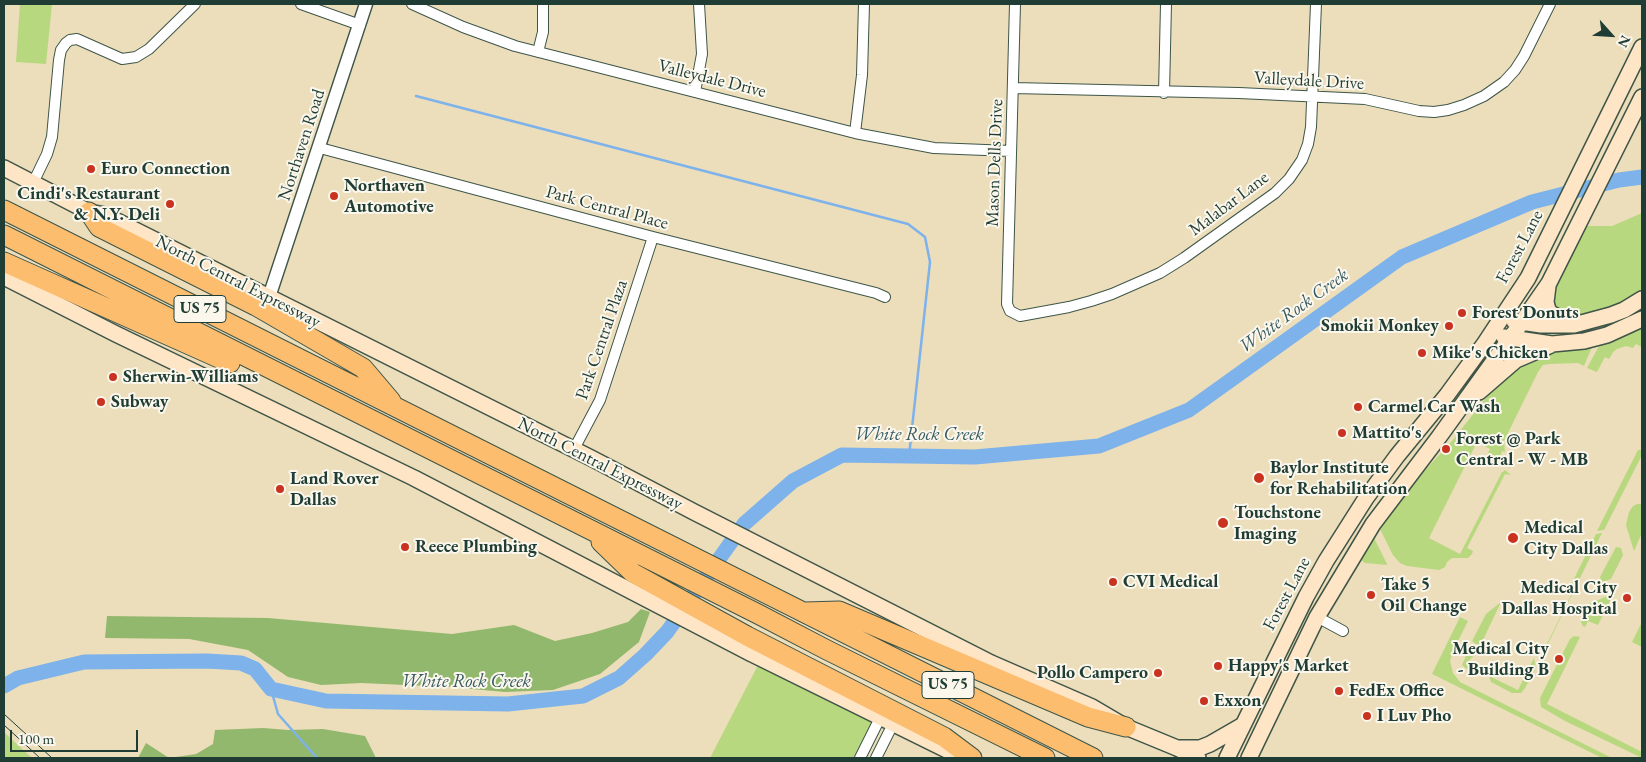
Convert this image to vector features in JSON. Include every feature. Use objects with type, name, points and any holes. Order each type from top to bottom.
[{"type":"highway","name":"US 75","points":[[4,210],[1092,758]]},
{"type":"highway","points":[[89,212],[99,227],[256,306],[363,368],[397,407]]},
{"type":"highway","name":"US 75","points":[[4,235],[1044,758]]},
{"type":"highway","points":[[4,262],[247,370],[280,375]]},
{"type":"highway","points":[[588,529],[633,573],[740,640],[944,737],[972,758]]},
{"type":"highway","points":[[804,612],[839,611],[1088,717],[1126,727]]},
{"type":"highway","points":[[958,716],[1014,758]]},
{"type":"highway","points":[[1092,758],[1098,758]]},
{"type":"main road","name":"Forest Lane","points":[[1227,758],[1306,597],[1326,561],[1387,468],[1447,395],[1528,278],[1642,47]]},
{"type":"main road","points":[[1249,758],[1296,656],[1326,600],[1373,524],[1457,412],[1548,283],[1570,243],[1642,97]]},
{"type":"main road","name":"North Central Expressway","points":[[4,168],[89,212],[105,215],[574,449],[694,512],[991,662],[1092,707],[1126,727],[1182,753],[1198,758]]},
{"type":"main road","points":[[4,277],[116,334],[414,478],[648,598],[740,640],[886,721],[963,758]]},
{"type":"main road","points":[[1548,283],[1546,302],[1548,310],[1552,314],[1562,320],[1599,319]]},
{"type":"main road","points":[[1500,320],[1541,325],[1574,325],[1624,310],[1642,299]]},
{"type":"main road","points":[[1490,335],[1552,344],[1584,341],[1607,335],[1642,319]]},
{"type":"main road","points":[[1457,412],[1516,360],[1552,344]]},
{"type":"main road","points":[[1344,570],[1343,554],[1346,544],[1374,501],[1387,468]]},
{"type":"main road","points":[[1296,656],[1309,615],[1306,597],[1315,600],[1326,600]]},
{"type":"main road","points":[[1182,753],[1210,744],[1243,725]]},
{"type":"street","points":[[33,183],[48,154],[52,137],[59,60],[61,50],[66,43],[77,39],[122,59],[136,57],[150,49],[195,4]]},
{"type":"street","points":[[301,4],[360,26]]},
{"type":"street","name":"Northaven Road","points":[[269,297],[320,148],[366,4]]},
{"type":"street","name":"Valleydale Drive","points":[[412,4],[463,28],[538,52],[855,133],[934,148],[1011,151]]},
{"type":"street","points":[[538,52],[543,32],[543,4]]},
{"type":"street","points":[[696,92],[702,54],[699,4]]},
{"type":"street","points":[[855,133],[860,105],[864,4]]},
{"type":"street","name":"Mason Dells Drive","points":[[1015,4],[1007,304],[1010,312],[1020,316]]},
{"type":"street","points":[[1164,92],[1166,4]]},
{"type":"street","name":"Malabar Lane","points":[[1020,316],[1091,301],[1153,276],[1184,258],[1275,193],[1302,160],[1308,144],[1313,97],[1316,4]]},
{"type":"street","name":"Valleydale Drive","points":[[1013,88],[1239,93],[1365,99],[1419,111],[1434,112],[1464,105],[1504,82],[1524,56],[1550,4]]},
{"type":"street","name":"Park Central Place","points":[[320,148],[654,237],[876,293],[885,297]]},
{"type":"street","name":"Park Central Plaza","points":[[574,449],[600,400],[654,237]]},
{"type":"street","points":[[1317,618],[1344,631]]},
{"type":"street","points":[[860,758],[886,721]]},
{"type":"street","points":[[876,758],[886,721]]},
{"type":"green space","points":[[20,4],[52,4],[46,64],[16,62]]},
{"type":"green space","points":[[1642,213],[1642,291],[1603,311],[1577,318],[1558,316],[1550,292],[1587,226],[1612,226]]},
{"type":"green space","points":[[1642,329],[1642,347],[1636,344],[1633,348],[1626,346],[1617,349],[1609,359],[1605,357],[1597,372],[1587,368],[1599,346]]},
{"type":"green space","points":[[1592,347],[1584,366],[1578,363],[1549,364],[1543,365],[1538,372],[1504,441],[1505,452],[1502,451],[1500,458],[1510,468],[1496,463],[1493,467],[1483,462],[1490,449],[1477,442],[1429,538],[1460,554],[1502,472],[1505,470],[1511,475],[1505,474],[1467,548],[1473,551],[1472,554],[1468,558],[1452,558],[1445,567],[1439,570],[1407,566],[1400,563],[1393,555],[1380,529],[1416,480],[1452,441],[1493,389],[1504,381],[1507,375],[1521,365],[1553,352]]},
{"type":"green space","points":[[1638,450],[1642,450],[1642,455],[1604,530],[1597,531]]},
{"type":"green space","points":[[1637,504],[1642,504],[1642,533],[1634,551],[1626,525],[1629,512]]},
{"type":"green space","points":[[1602,533],[1539,660],[1575,587],[1571,585],[1596,534]]},
{"type":"green space","points":[[1374,538],[1387,565],[1365,563],[1361,560]]},
{"type":"green space","points":[[1616,547],[1621,548],[1623,555],[1611,579],[1603,582],[1600,577]]},
{"type":"green space","points":[[1614,593],[1598,625],[1588,621],[1585,627],[1583,626],[1581,622],[1589,604]]},
{"type":"green space","points":[[1501,602],[1483,643],[1480,645],[1476,644],[1472,641],[1486,614]]},
{"type":"green space","points":[[641,609],[650,612],[639,642],[600,674],[553,690],[505,692],[450,687],[361,683],[321,685],[288,677],[248,650],[189,639],[105,638],[107,616],[268,618],[452,634],[514,625],[555,641],[592,633],[628,622]]},
{"type":"green space","points":[[1460,617],[1468,621],[1450,661],[1453,673],[1460,682],[1612,758],[1602,758],[1432,674]]},
{"type":"green space","points":[[1642,622],[1642,647],[1632,642]]},
{"type":"green space","points":[[1574,636],[1580,637],[1547,704],[1642,752],[1642,758],[1565,721],[1541,707],[1540,698],[1570,639]]},
{"type":"green space","points":[[1468,651],[1475,654],[1468,662],[1471,673],[1462,665]]},
{"type":"green space","points":[[1534,658],[1536,668],[1521,693],[1512,693],[1491,682],[1489,676],[1518,690]]},
{"type":"green space","points":[[758,665],[873,722],[854,758],[710,758]]},
{"type":"green space","points":[[263,728],[288,730],[323,729],[365,736],[376,758],[169,758],[196,754],[213,744],[215,730]]},
{"type":"green space","points":[[4,732],[32,758],[4,758]]},
{"type":"green space","points":[[146,743],[169,758],[138,758]]},
{"type":"waterway","points":[[416,96],[908,224],[925,237],[930,262],[909,456]]},
{"type":"waterway","name":"White Rock Creek","points":[[4,686],[18,678],[84,662],[207,661],[241,663],[255,669],[271,689],[326,701],[508,704],[583,696],[619,678],[667,632],[744,524],[793,481],[842,455],[975,457],[1099,446],[1189,410],[1402,257],[1532,202],[1619,180],[1642,177]]},
{"type":"waterway","points":[[271,689],[278,714],[317,758]]},
{"type":"tram line","points":[[4,714],[52,758]]},
{"type":"tram line","points":[[4,725],[40,758]]},
{"type":"place","name":"Euro Connection","points":[[91,169]]},
{"type":"place","name":"Northaven Automotive","points":[[334,196]]},
{"type":"place","name":"Cindi's Restaurant & N.Y. Deli","points":[[170,204]]},
{"type":"place","name":"Forest Donuts","points":[[1462,313]]},
{"type":"place","name":"Smokii Monkey","points":[[1449,326]]},
{"type":"place","name":"Mike's Chicken","points":[[1422,353]]},
{"type":"place","name":"Sherwin-Williams","points":[[113,377]]},
{"type":"place","name":"Subway","points":[[101,402]]},
{"type":"place","name":"Carmel Car Wash","points":[[1358,407]]},
{"type":"place","name":"Mattito's","points":[[1342,433]]},
{"type":"place","name":"Forest @ Park Central - W - MB","points":[[1446,449]]},
{"type":"place","name":"Baylor Institute for Rehabilitation","points":[[1259,478]]},
{"type":"place","name":"Land Rover Dallas","points":[[280,489]]},
{"type":"place","name":"Touchstone Imaging","points":[[1223,523]]},
{"type":"place","name":"Medical City Dallas","points":[[1513,538]]},
{"type":"place","name":"Reece Plumbing","points":[[405,547]]},
{"type":"place","name":"CVI Medical","points":[[1113,582]]},
{"type":"place","name":"Take 5 Oil Change","points":[[1371,595]]},
{"type":"place","name":"Medical City Dallas Hospital","points":[[1627,598]]},
{"type":"place","name":"Medical City - Building B","points":[[1559,659]]},
{"type":"place","name":"Happy's Market","points":[[1218,666]]},
{"type":"place","name":"Pollo Campero","points":[[1158,673]]},
{"type":"place","name":"FedEx Office","points":[[1339,691]]},
{"type":"place","name":"Exxon","points":[[1204,701]]},
{"type":"place","name":"I Luv Pho","points":[[1367,716]]}]
